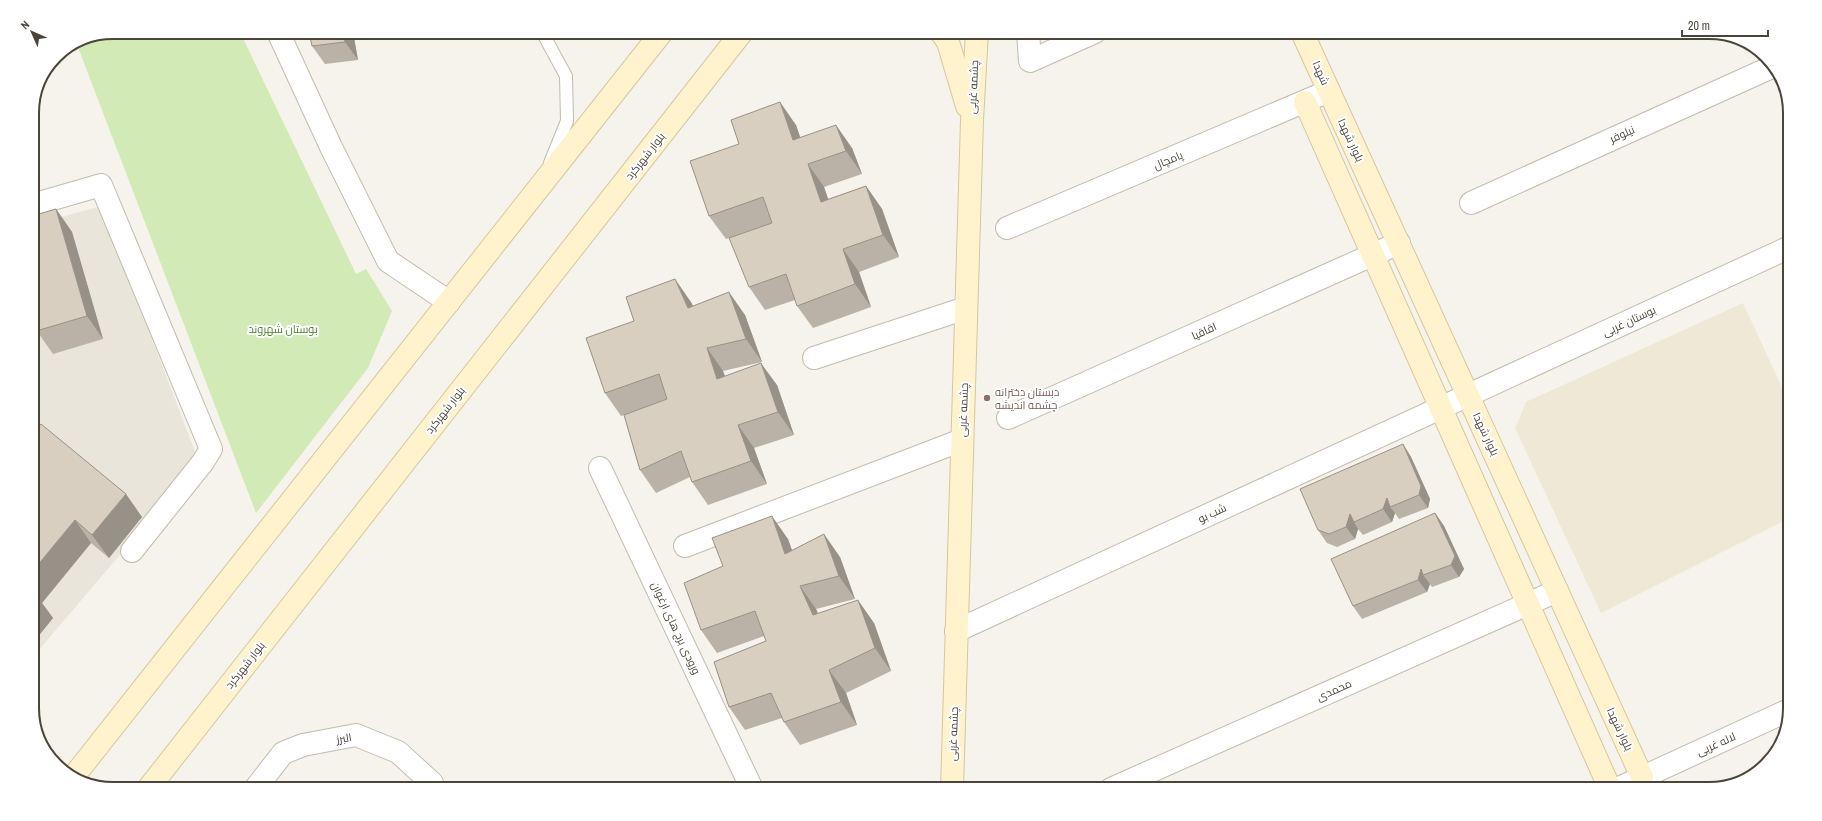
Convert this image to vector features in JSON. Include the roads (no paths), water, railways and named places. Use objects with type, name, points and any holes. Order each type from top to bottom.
[{"type":"street","points":[[281,39],[331,147],[388,261],[449,302]]},
{"type":"street","points":[[77,772],[656,39]]},
{"type":"street","name":"بلوار شهرکرد","points":[[153,782],[737,39]]},
{"type":"street","points":[[946,39],[972,120]]},
{"type":"street","name":"چشمه غربی","points":[[952,782],[976,39]]},
{"type":"street","points":[[1028,39],[1030,61],[1079,39]]},
{"type":"street","name":"شهدا","points":[[1305,39],[1329,91]]},
{"type":"street","name":"نیلوفر","points":[[1471,202],[1768,69]]},
{"type":"street","name":"پامچال","points":[[1007,228],[1329,91]]},
{"type":"street","name":"بلوار شهدا","points":[[1329,91],[1642,777]]},
{"type":"street","points":[[1305,102],[1607,782]]},
{"type":"street","points":[[39,203],[101,185],[211,448],[203,462],[132,551]]},
{"type":"street","name":"اقاقیا","points":[[1008,418],[1399,243]]},
{"type":"street","name":"بوستان غربی","points":[[1468,396],[1783,250]]},
{"type":"street","points":[[814,358],[966,308]]},
{"type":"street","name":"شب بو","points":[[956,631],[1468,396]]},
{"type":"street","points":[[686,546],[962,440]]},
{"type":"street","name":"ورودی برج های ارغوان","points":[[600,468],[749,782]]},
{"type":"street","name":"محمدی","points":[[1127,782],[1557,591]]},
{"type":"street","name":"لاله غربی","points":[[1632,782],[1783,713]]},
{"type":"street","name":"البرز","points":[[260,782],[283,753],[303,745],[356,735],[398,752],[430,782]]},
{"type":"lane","points":[[542,184],[567,121],[566,76],[546,39]]},
{"type":"place","name":"دبستان دخترانه چشمه اندیشه","points":[[987,398]]},
{"type":"park label","name":"بوستان شهروند","points":[[283,329]]}]
